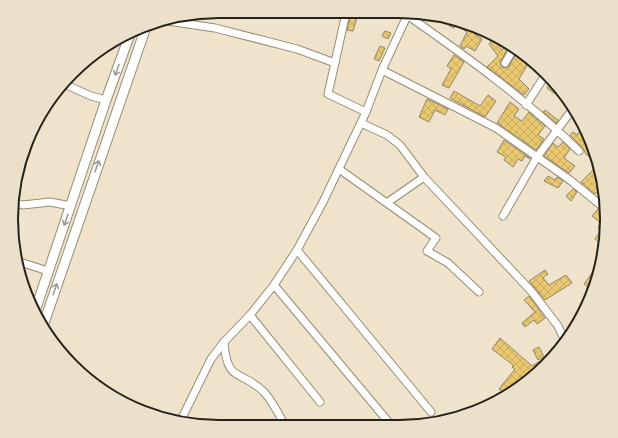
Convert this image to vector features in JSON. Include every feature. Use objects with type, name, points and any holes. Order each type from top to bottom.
[{"type":"main road","points":[[44,319],[144,32]]},
{"type":"main road","points":[[37,304],[128,40]]},
{"type":"street","points":[[345,18],[328,94],[366,112]]},
{"type":"street","points":[[183,416],[211,359],[224,342],[250,315],[274,284],[297,250],[361,123],[382,70],[407,18]]},
{"type":"street","points":[[412,18],[471,60],[558,130],[579,151]]},
{"type":"street","points":[[178,22],[215,28],[297,49],[335,63]]},
{"type":"street","points":[[505,63],[511,52]]},
{"type":"street","points":[[382,70],[496,128],[570,180],[600,205]]},
{"type":"street","points":[[526,105],[543,79]]},
{"type":"street","points":[[68,86],[91,96],[106,100]]},
{"type":"street","points":[[503,216],[537,157],[570,113]]},
{"type":"street","points":[[361,123],[387,135],[400,144],[424,177],[532,292],[558,326],[562,336]]},
{"type":"street","points":[[339,169],[388,202],[436,238],[427,251],[448,263],[478,292]]},
{"type":"street","points":[[388,202],[424,177]]},
{"type":"street","points":[[18,204],[23,205],[50,202],[71,206]]},
{"type":"street","points":[[297,250],[431,412]]},
{"type":"street","points":[[23,263],[48,271]]},
{"type":"street","points":[[274,284],[387,420]]},
{"type":"street","points":[[250,315],[320,402]]},
{"type":"street","points":[[224,342],[226,359],[231,370],[263,391],[276,408],[282,420]]},
{"type":"building","points":[[350,18],[357,18],[353,31],[347,30]]},
{"type":"building","points":[[461,28],[475,33],[482,39],[475,51],[466,46],[464,49],[460,46],[467,32]]},
{"type":"building","points":[[385,31],[391,33],[388,39],[382,36]]},
{"type":"building","points":[[491,41],[497,44],[502,50],[504,48],[507,50],[500,63],[502,67],[505,68],[509,66],[515,55],[527,65],[519,79],[529,89],[524,95],[487,67],[498,56],[489,44]]},
{"type":"building","points":[[380,46],[385,48],[379,61],[374,59]]},
{"type":"building","points":[[454,55],[464,62],[449,88],[442,85],[451,69],[447,66]]},
{"type":"building","points":[[549,85],[555,94],[555,94],[547,88]]},
{"type":"building","points":[[454,91],[480,106],[488,95],[496,101],[485,117],[450,98]]},
{"type":"building","points":[[427,99],[448,109],[445,115],[435,110],[429,122],[419,117]]},
{"type":"building","points":[[510,102],[519,109],[514,116],[522,121],[529,112],[545,126],[538,135],[544,139],[536,150],[497,123]]},
{"type":"building","points":[[545,110],[558,120],[556,123],[543,112]]},
{"type":"building","points":[[573,132],[577,135],[580,132],[590,157],[570,135]]},
{"type":"building","points":[[504,140],[530,159],[525,156],[522,161],[518,159],[513,167],[504,160],[506,157],[497,152]]},
{"type":"building","points":[[563,142],[570,149],[564,158],[575,166],[569,173],[544,156],[553,143],[558,147]]},
{"type":"building","points":[[594,169],[598,191],[595,194],[581,182]]},
{"type":"building","points":[[548,176],[555,180],[557,177],[563,181],[558,188],[544,181]]},
{"type":"building","points":[[573,189],[577,192],[571,201],[566,196]]},
{"type":"building","points":[[598,209],[600,210],[600,222],[592,216]]},
{"type":"building","points":[[600,232],[599,242],[595,239]]},
{"type":"building","points":[[545,270],[548,274],[543,278],[549,285],[566,275],[572,283],[545,300],[529,281]]},
{"type":"building","points":[[593,272],[588,287],[584,284]]},
{"type":"building","points":[[529,296],[545,318],[537,324],[534,320],[525,327],[522,323],[535,312],[524,300]]},
{"type":"building","points":[[500,338],[532,366],[540,362],[532,370],[502,392],[499,389],[515,369],[512,367],[513,365],[492,349]]},
{"type":"building","points":[[539,347],[544,357],[538,360],[533,350]]}]
